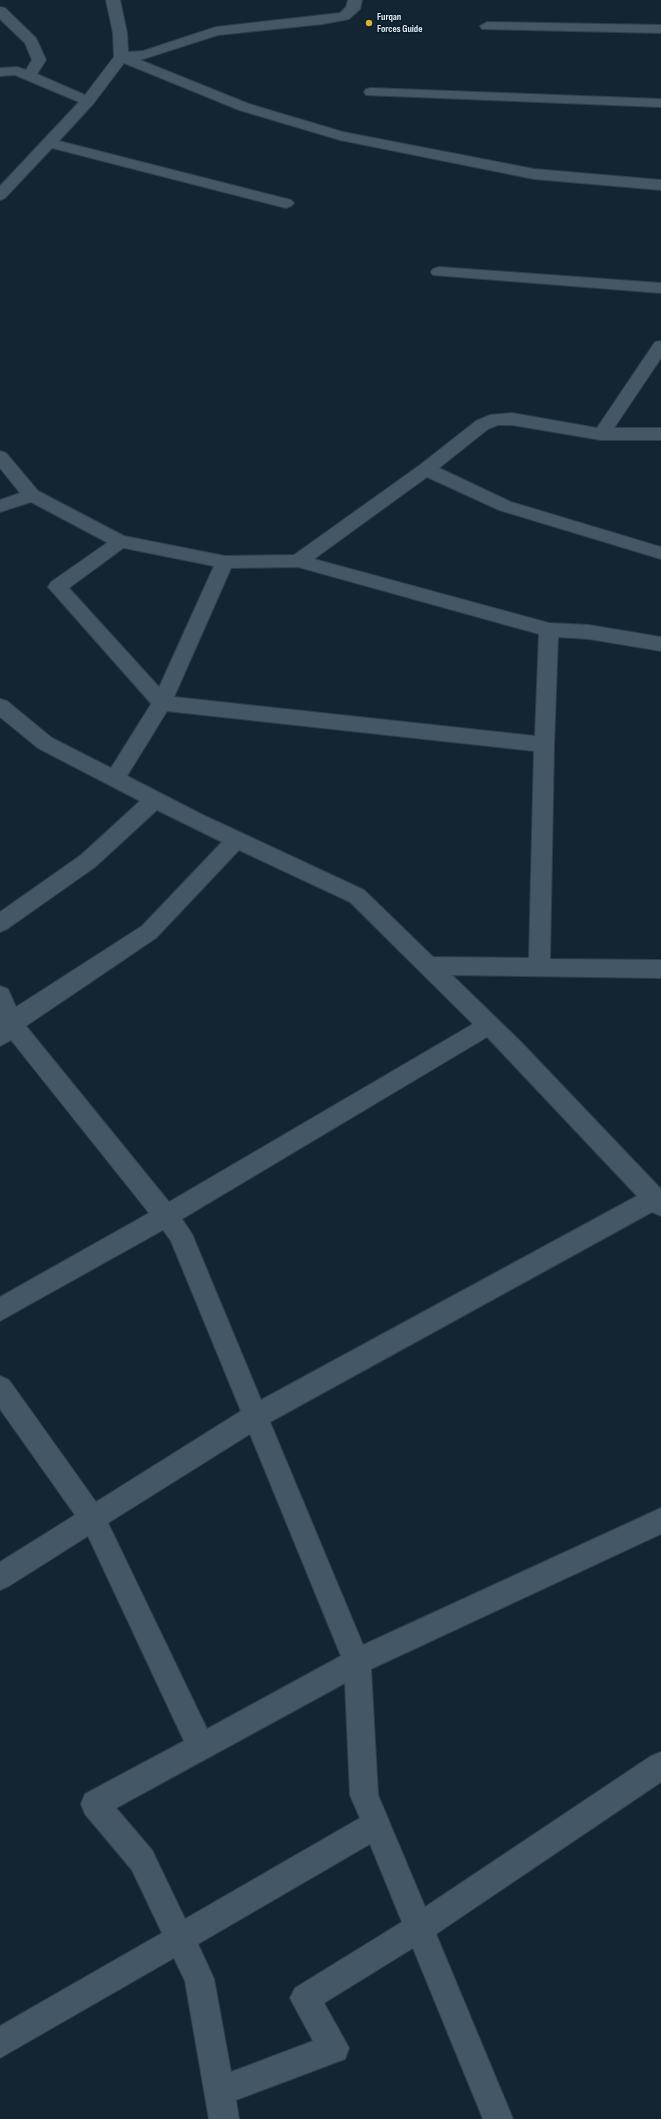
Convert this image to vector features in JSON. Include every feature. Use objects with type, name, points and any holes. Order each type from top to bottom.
[{"type":"street","points":[[0,195],[88,101],[121,57],[120,32],[113,0]]},
{"type":"street","points":[[121,57],[145,55],[216,31],[323,20],[344,16],[353,9],[355,0]]},
{"type":"street","points":[[0,11],[31,41],[39,60],[30,75]]},
{"type":"street","points":[[487,26],[661,29]]},
{"type":"street","points":[[121,57],[244,107],[340,136],[534,174],[661,185]]},
{"type":"street","points":[[0,72],[17,71],[30,75],[88,101]]},
{"type":"street","points":[[372,92],[661,103]]},
{"type":"street","points":[[48,144],[286,203]]},
{"type":"street","points":[[439,272],[661,288]]},
{"type":"street","points":[[601,434],[661,346]]},
{"type":"street","points":[[298,561],[426,469],[482,425],[496,419],[512,419],[601,434],[661,434]]},
{"type":"street","points":[[0,457],[32,495],[120,542],[225,562],[298,561],[549,630],[589,632],[661,644]]},
{"type":"street","points":[[426,469],[505,506],[661,553]]},
{"type":"street","points":[[0,506],[32,495]]},
{"type":"street","points":[[120,542],[57,587],[162,703],[544,745]]},
{"type":"street","points":[[115,779],[162,703],[225,562]]},
{"type":"street","points":[[540,967],[544,745],[549,630]]},
{"type":"street","points":[[0,706],[45,743],[236,840],[357,896],[489,1025],[658,1202],[256,1416],[0,1577]]},
{"type":"street","points":[[0,923],[88,861],[155,800]]},
{"type":"street","points":[[6,1031],[23,1014],[149,932],[236,840]]},
{"type":"street","points":[[428,966],[661,969]]},
{"type":"street","points":[[0,995],[6,1031],[180,1234],[357,1662],[364,1795],[498,2119]]},
{"type":"street","points":[[0,1310],[166,1216],[489,1025]]},
{"type":"street","points":[[0,1388],[93,1519],[201,1747]]},
{"type":"street","points":[[224,2119],[198,1979],[142,1860],[95,1804],[357,1662],[661,1521]]},
{"type":"street","points":[[218,2092],[334,2048],[305,1998],[419,1928],[661,1766]]},
{"type":"street","points":[[0,2043],[377,1824]]},
{"type":"place","name":"Furqan Forces Guide","points":[[369,23]]}]
